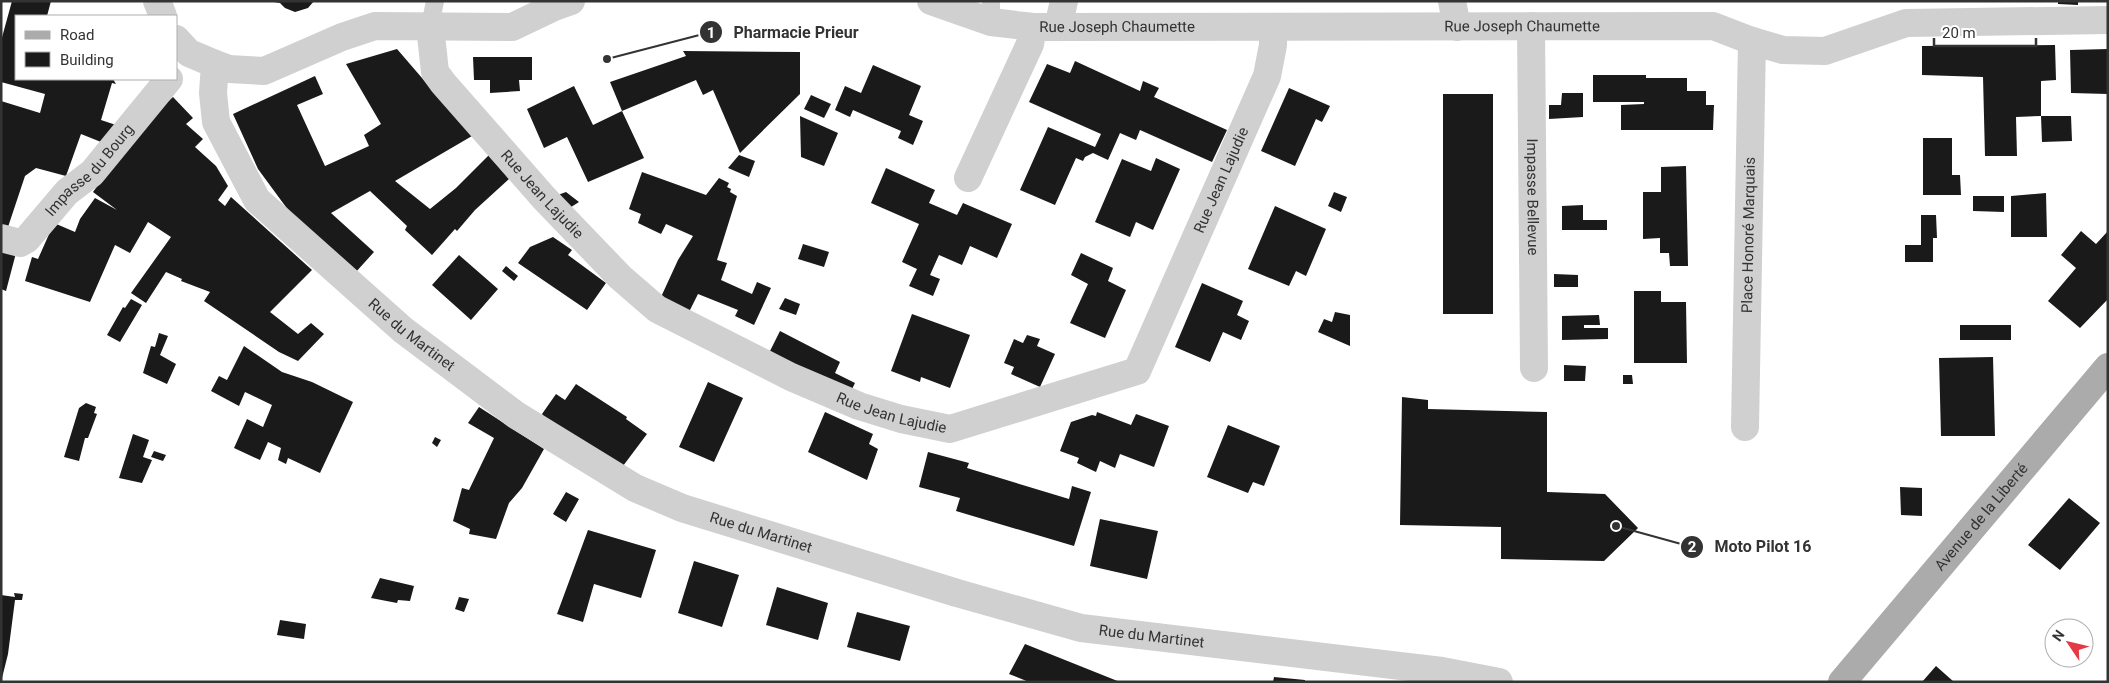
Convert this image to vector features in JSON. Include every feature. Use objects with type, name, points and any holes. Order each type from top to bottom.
[{"type":"main road","name":"Avenue de la Liberté","points":[[1830,682],[1848,674],[2108,367]]},
{"type":"street","points":[[157,1],[163,15]]},
{"type":"street","points":[[181,54],[229,69],[264,71],[342,37],[376,26],[432,14],[512,27],[571,1]]},
{"type":"street","name":"Rue Joseph Chaumette","points":[[931,1],[991,12],[1046,27],[1273,27],[1454,14],[1531,26],[1713,26],[1752,41],[1783,50],[1825,51],[1906,23],[2108,20]]},
{"type":"street","points":[[968,178],[1030,44],[1046,27],[1064,1]]},
{"type":"street","name":"Rue Jean Lajudie","points":[[432,14],[435,72],[443,83],[544,198],[620,277],[657,309],[791,377],[859,406],[950,429],[1137,371],[1267,76],[1273,45],[1273,27]]},
{"type":"street","name":"Impasse Bellevue","points":[[1531,26],[1534,368]]},
{"type":"street","name":"Place Honoré Marquais","points":[[1745,427],[1752,41]]},
{"type":"street","name":"Rue du Martinet","points":[[215,64],[213,93],[216,122],[257,200],[410,336],[516,415],[635,488],[701,514],[957,593],[1081,628],[1442,671],[1499,682]]},
{"type":"street","name":"Impasse du Bourg","points":[[1,238],[20,243],[27,239],[67,192],[92,173],[168,80]]},
{"type":"building","points":[[12,1],[51,1],[47,15],[15,15],[15,80],[114,80],[116,84],[112,83],[101,120],[119,126],[106,144],[81,134],[66,176],[36,168],[25,176],[7,230],[1,228],[1,101],[40,113],[45,94],[1,82],[1,41]]},
{"type":"building","points":[[268,1],[314,1],[308,8],[295,12],[285,8],[280,3]]},
{"type":"building","points":[[2058,1],[2078,1],[2078,5],[2058,4]]},
{"type":"building","points":[[2055,45],[2056,80],[2041,81],[2041,116],[2016,117],[2017,156],[1985,156],[1983,77],[1922,75],[1922,46]]},
{"type":"building","points":[[397,49],[472,136],[395,181],[430,209],[456,188],[489,155],[509,179],[475,210],[457,231],[455,229],[432,255],[405,230],[407,226],[370,191],[331,213],[374,252],[355,273],[308,237],[258,169],[233,114],[315,76],[323,94],[297,105],[325,166],[369,146],[364,135],[381,124],[346,64]]},
{"type":"building","points":[[2108,49],[2108,94],[2071,93],[2070,50]]},
{"type":"building","points":[[683,51],[800,52],[800,94],[740,153],[713,90],[703,95],[696,80],[622,111],[610,82],[686,56]]},
{"type":"building","points":[[473,57],[532,57],[532,80],[519,80],[520,91],[490,93],[490,80],[474,80]]},
{"type":"building","points":[[1075,61],[1140,91],[1143,81],[1159,88],[1154,97],[1227,130],[1212,162],[1140,130],[1136,140],[1120,133],[1108,160],[1093,153],[1085,157],[1083,161],[1076,158],[1055,205],[1020,190],[1048,127],[1095,147],[1101,134],[1029,102],[1047,64],[1070,73]]},
{"type":"building","points":[[873,65],[921,86],[909,115],[923,121],[913,145],[898,138],[901,131],[853,110],[850,117],[835,110],[845,86],[861,93]]},
{"type":"building","points":[[1593,75],[1646,75],[1646,78],[1687,78],[1687,91],[1706,91],[1706,105],[1714,105],[1713,130],[1621,130],[1621,105],[1644,104],[1644,102],[1593,102]]},
{"type":"building","points":[[574,86],[593,125],[622,111],[644,158],[588,182],[567,137],[544,148],[527,109]]},
{"type":"building","points":[[1289,88],[1330,106],[1322,122],[1316,119],[1295,166],[1261,151]]},
{"type":"building","points":[[1562,93],[1583,93],[1583,117],[1549,119],[1549,105],[1561,105]]},
{"type":"building","points":[[1443,94],[1493,94],[1493,314],[1443,314]]},
{"type":"building","points":[[811,95],[831,104],[824,118],[804,109]]},
{"type":"building","points":[[173,97],[193,118],[186,124],[203,139],[195,147],[216,166],[228,186],[218,200],[225,206],[231,197],[312,270],[270,312],[298,334],[311,323],[324,334],[298,361],[279,352],[204,301],[210,292],[181,281],[182,279],[166,272],[146,303],[131,293],[171,237],[148,222],[130,253],[115,245],[90,302],[25,281],[32,257],[38,259],[54,223],[75,232],[80,219],[95,198],[117,210],[93,192],[141,126]]},
{"type":"building","points":[[800,116],[838,133],[824,166],[801,157]]},
{"type":"building","points":[[2041,116],[2071,116],[2072,141],[2042,142]]},
{"type":"building","points":[[1923,138],[1952,138],[1952,175],[1960,175],[1961,195],[1923,195]]},
{"type":"building","points":[[739,155],[755,161],[749,177],[728,168]]},
{"type":"building","points":[[1156,158],[1180,169],[1153,230],[1136,222],[1130,237],[1095,222],[1122,159],[1151,171]]},
{"type":"building","points":[[1686,166],[1688,266],[1670,266],[1669,253],[1660,253],[1660,238],[1643,239],[1643,192],[1661,192],[1661,167]]},
{"type":"building","points":[[886,168],[935,190],[929,203],[957,215],[963,203],[1012,224],[997,258],[970,246],[962,265],[939,255],[930,275],[940,279],[933,296],[909,286],[917,269],[902,262],[919,224],[871,203]]},
{"type":"building","points":[[642,172],[706,195],[719,178],[729,183],[727,187],[731,189],[730,192],[737,196],[717,260],[727,263],[721,280],[752,294],[757,282],[771,288],[754,325],[735,316],[738,310],[698,294],[688,314],[661,297],[678,260],[693,236],[666,224],[661,234],[638,223],[641,214],[629,209]]},
{"type":"building","points":[[566,192],[579,202],[568,209],[555,196]]},
{"type":"building","points":[[1334,192],[1347,197],[1341,212],[1328,206]]},
{"type":"building","points":[[2046,193],[2047,237],[2011,237],[2011,196]]},
{"type":"building","points":[[1973,196],[2004,196],[2004,212],[1973,211]]},
{"type":"building","points":[[1583,205],[1583,220],[1607,220],[1607,230],[1562,230],[1562,206]]},
{"type":"building","points":[[1275,206],[1326,229],[1306,276],[1296,271],[1289,286],[1248,269]]},
{"type":"building","points":[[1921,215],[1936,215],[1937,238],[1933,238],[1933,262],[1905,262],[1905,245],[1921,245]]},
{"type":"building","points":[[2081,231],[2096,244],[2108,231],[2108,299],[2080,328],[2048,301],[2076,268],[2061,255]]},
{"type":"building","points":[[553,237],[572,250],[568,255],[606,283],[587,310],[518,263],[530,247]]},
{"type":"building","points":[[803,244],[829,252],[824,267],[798,259]]},
{"type":"building","points":[[1,249],[16,253],[6,291],[1,289]]},
{"type":"building","points":[[1081,253],[1113,268],[1108,281],[1126,290],[1105,338],[1070,323],[1088,284],[1071,275]]},
{"type":"building","points":[[459,255],[498,289],[471,320],[432,285]]},
{"type":"building","points":[[506,266],[518,276],[514,281],[502,271]]},
{"type":"building","points":[[1554,274],[1578,275],[1578,287],[1554,287]]},
{"type":"building","points":[[1202,283],[1243,301],[1237,315],[1249,321],[1241,340],[1223,332],[1210,362],[1175,347]]},
{"type":"building","points":[[1634,291],[1661,291],[1661,302],[1686,302],[1687,363],[1634,363]]},
{"type":"building","points":[[785,298],[800,304],[796,315],[779,309]]},
{"type":"building","points":[[131,299],[142,305],[120,342],[107,335],[123,307],[125,308]]},
{"type":"building","points":[[1335,312],[1350,315],[1350,346],[1318,332],[1324,319],[1332,322]]},
{"type":"building","points":[[912,314],[970,335],[950,388],[921,377],[920,382],[891,371]]},
{"type":"building","points":[[1599,315],[1600,325],[1584,325],[1584,328],[1608,328],[1608,339],[1562,340],[1562,316]]},
{"type":"building","points":[[1960,325],[2011,325],[2011,340],[1960,340]]},
{"type":"building","points":[[780,331],[840,362],[835,373],[855,383],[849,395],[768,355]]},
{"type":"building","points":[[159,333],[168,336],[160,355],[176,364],[167,384],[143,373],[151,346],[155,347]]},
{"type":"building","points":[[1027,335],[1040,339],[1037,346],[1055,354],[1040,387],[1011,374],[1014,367],[1004,363],[1014,339],[1023,343]]},
{"type":"building","points":[[244,346],[282,372],[312,382],[353,402],[320,473],[288,458],[286,464],[278,460],[281,448],[268,442],[260,460],[234,448],[247,419],[263,427],[272,405],[245,392],[239,406],[211,391],[219,376],[227,380]]},
{"type":"building","points":[[1993,357],[1995,436],[1941,436],[1939,358]]},
{"type":"building","points":[[1564,365],[1586,366],[1585,381],[1564,381]]},
{"type":"building","points":[[1623,375],[1632,375],[1633,384],[1623,384]]},
{"type":"building","points":[[708,382],[743,398],[714,462],[679,447]]},
{"type":"building","points":[[576,384],[627,417],[626,419],[647,434],[623,466],[546,420],[542,414],[556,394],[565,400]]},
{"type":"building","points":[[1402,397],[1428,400],[1428,409],[1547,412],[1547,492],[1605,494],[1638,528],[1604,561],[1501,559],[1501,527],[1400,525]]},
{"type":"building","points":[[86,403],[96,407],[94,413],[97,414],[88,438],[85,438],[79,461],[64,457],[79,408]]},
{"type":"building","points":[[479,407],[544,449],[522,488],[509,503],[496,539],[469,534],[470,529],[453,521],[462,488],[469,490],[494,438],[468,423]]},
{"type":"building","points":[[825,412],[873,434],[869,444],[878,449],[867,480],[808,452]]},
{"type":"building","points":[[1097,412],[1131,425],[1136,414],[1169,426],[1154,467],[1120,454],[1115,468],[1100,461],[1096,472],[1077,463],[1079,458],[1060,451],[1071,422],[1092,415],[1096,416]]},
{"type":"building","points":[[1228,425],[1280,446],[1264,486],[1253,482],[1248,493],[1207,477]]},
{"type":"building","points":[[133,434],[149,440],[143,457],[152,460],[142,483],[119,478]]},
{"type":"building","points":[[435,437],[441,440],[437,447],[432,443]]},
{"type":"building","points":[[154,451],[166,455],[163,461],[151,457]]},
{"type":"building","points":[[928,452],[969,463],[967,468],[1069,499],[1072,486],[1091,492],[1074,546],[956,511],[960,498],[919,487]]},
{"type":"building","points":[[1900,487],[1922,488],[1922,516],[1901,515]]},
{"type":"building","points":[[566,492],[579,499],[566,522],[553,514]]},
{"type":"building","points":[[2069,498],[2100,523],[2060,570],[2028,545]]},
{"type":"building","points":[[1100,519],[1158,531],[1147,579],[1090,566]]},
{"type":"building","points":[[588,530],[656,550],[641,598],[594,584],[583,622],[557,614]]},
{"type":"building","points":[[694,561],[739,575],[722,627],[678,613]]},
{"type":"building","points":[[380,578],[414,586],[410,601],[398,600],[397,603],[371,598]]},
{"type":"building","points":[[777,587],[828,603],[818,640],[766,625]]},
{"type":"building","points":[[14,593],[23,594],[22,600],[15,600],[8,654],[1,682],[1,595],[15,597]]},
{"type":"building","points":[[459,597],[469,599],[464,612],[455,609]]},
{"type":"building","points":[[857,612],[910,626],[900,661],[847,647]]},
{"type":"building","points":[[280,620],[306,624],[304,639],[277,635]]},
{"type":"building","points":[[1025,644],[1120,682],[1029,682],[1009,674]]},
{"type":"building","points":[[1936,666],[1954,682],[1922,682]]},
{"type":"building","points":[[1274,677],[1305,680],[1305,682],[1273,682]]},
{"type":"place","name":"Pharmacie Prieur","points":[[607,59]]},
{"type":"place","name":"Moto Pilot 16","points":[[1616,526]]}]
